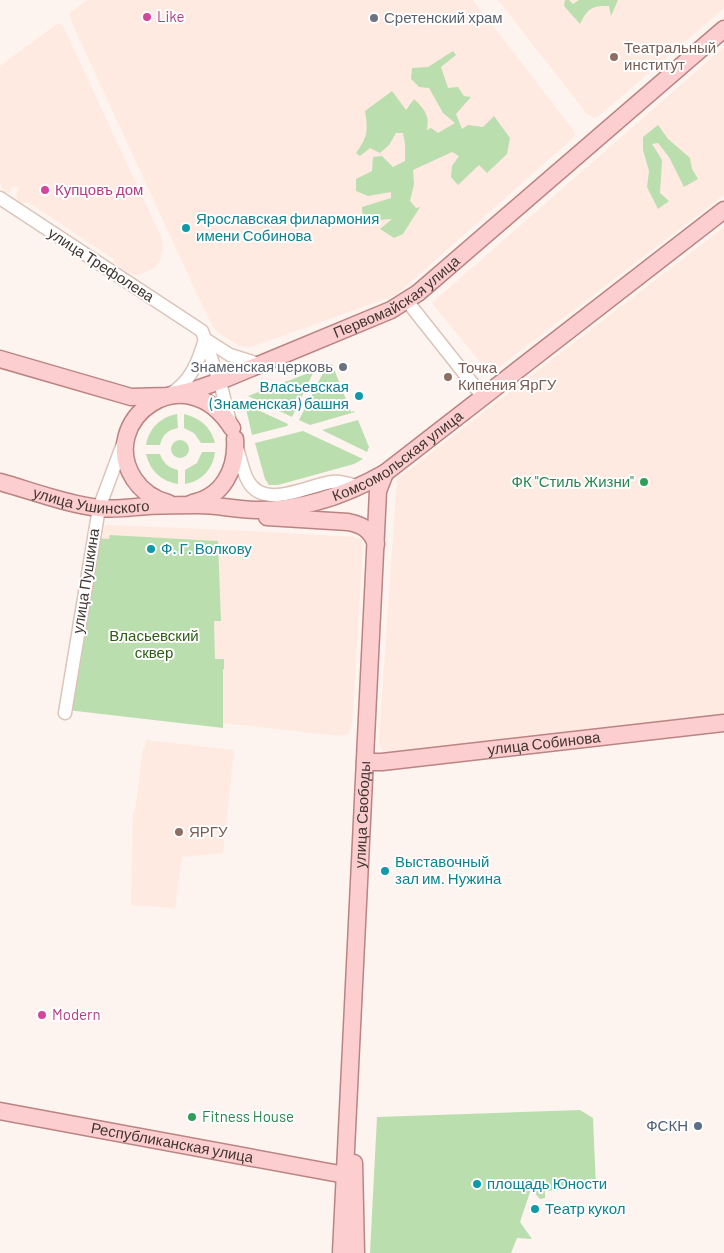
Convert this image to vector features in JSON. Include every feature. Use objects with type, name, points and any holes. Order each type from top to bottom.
[{"type":"main road","name":"Первомайская улица","points":[[0,360],[131,397],[167,396],[194,390],[391,310],[407,301],[724,29]]},
{"type":"main road","name":"Комсомольская улица","points":[[185,505],[241,510],[267,510],[292,507],[316,502],[358,487],[385,473],[724,210]]},
{"type":"main road","points":[[187,395],[205,400],[221,412],[233,434],[234,462],[225,482],[208,498],[185,505],[172,504],[148,494],[138,485],[131,474],[126,456],[127,436],[132,424],[146,406],[167,396],[187,395]]},
{"type":"main road","name":"улица Свободы","points":[[340,1253],[350,1170],[349,1109],[378,491],[385,473]]},
{"type":"main road","name":"улица Ушинского","points":[[0,482],[58,499],[99,508],[116,509],[185,505]]},
{"type":"main road","name":"улица Свободы","points":[[358,487],[369,502],[377,522]]},
{"type":"main road","name":"Комсомольская улица","points":[[241,510],[255,515],[274,518],[358,524],[370,531],[376,544]]},
{"type":"main road","name":"улица Собинова","points":[[365,762],[382,762],[724,723]]},
{"type":"main road","name":"Республиканская улица","points":[[0,1111],[350,1170]]},
{"type":"main road","points":[[350,1170],[356,1188],[356,1253]]},
{"type":"street","name":"улица Трефолева","points":[[0,198],[204,335],[230,355],[259,364]]},
{"type":"street","points":[[407,301],[483,397]]},
{"type":"street","points":[[204,335],[220,380],[233,434],[247,479],[252,487],[259,492],[278,495],[331,482],[341,482],[358,487]]},
{"type":"street","points":[[167,396],[180,387],[191,375],[200,355],[204,335]]},
{"type":"street","name":"улица Пушкина","points":[[65,713],[99,508],[132,424]]},
{"type":"shaded area","points":[[87,0],[473,0],[574,131],[575,136],[396,295],[251,347],[239,346],[213,327],[72,23],[70,13]]},
{"type":"shaded area","points":[[498,0],[724,0],[724,8],[600,115],[594,118],[587,114]]},
{"type":"shaded area","points":[[57,24],[61,24],[64,28],[162,239],[163,249],[160,261],[154,268],[144,273],[137,275],[129,273],[113,262],[115,260],[28,202],[21,203],[18,201],[16,196],[19,187],[13,186],[10,192],[6,193],[0,182],[0,66]]},
{"type":"shaded area","points":[[724,47],[724,195],[490,374],[432,303]]},
{"type":"shaded area","points":[[724,227],[724,715],[387,754],[381,749],[379,740],[397,479]]},
{"type":"shaded area","points":[[104,526],[250,531],[362,539],[352,723],[349,734],[339,736],[87,708],[81,705],[75,695],[100,534]],"holes":[[[110,535],[218,541],[221,620],[214,621],[215,659],[224,660],[223,714],[85,698]]]},
{"type":"shaded area","name":"ЯРГУ","points":[[146,740],[234,750],[223,853],[182,857],[175,908],[131,905],[133,812],[135,811],[143,748],[145,748]]},
{"type":"green space","points":[[565,0],[569,0],[573,4],[579,0],[618,0],[611,16],[609,6],[594,7],[585,14],[580,24],[564,6]]},
{"type":"green space","points":[[453,51],[456,55],[441,67],[448,88],[458,87],[464,96],[471,97],[456,114],[462,129],[468,125],[483,127],[494,116],[510,138],[507,154],[487,173],[479,165],[458,185],[451,177],[452,166],[459,156],[452,152],[413,170],[414,184],[410,201],[416,208],[420,207],[403,234],[394,238],[380,229],[392,219],[363,221],[362,207],[391,198],[391,192],[368,196],[356,191],[356,179],[372,171],[373,157],[382,156],[393,167],[405,161],[403,133],[396,133],[389,145],[380,153],[370,148],[360,156],[356,153],[366,133],[365,111],[392,91],[406,110],[414,99],[421,106],[428,120],[427,130],[431,128],[438,133],[455,123],[443,113],[429,88],[419,87],[411,79],[412,68],[428,67]]},
{"type":"green space","points":[[658,125],[668,139],[690,158],[692,169],[698,179],[684,187],[669,157],[658,143],[652,144],[662,160],[660,193],[669,201],[658,209],[647,187],[649,171],[643,150],[643,137]]},
{"type":"green space","points":[[332,364],[351,412],[355,412],[310,425],[299,420],[326,367]]},
{"type":"green space","points":[[314,371],[292,417],[248,396]]},
{"type":"green space","points":[[245,404],[288,424],[287,426],[252,435]]},
{"type":"green space","points":[[177,414],[178,428],[166,434],[162,438],[160,445],[146,445],[150,433],[157,424],[171,415]]},
{"type":"green space","points":[[184,414],[204,424],[211,432],[215,443],[201,443],[194,433],[184,428]]},
{"type":"green space","points":[[358,420],[369,447],[367,452],[322,430]]},
{"type":"green space","points":[[303,431],[363,459],[354,464],[278,485],[269,485],[265,479],[255,443]]},
{"type":"green space","points":[[180,440],[186,443],[189,449],[186,455],[180,458],[174,455],[171,449],[174,443]]},
{"type":"green space","points":[[202,452],[215,452],[212,464],[206,473],[197,480],[185,484],[185,470],[197,463]]},
{"type":"green space","points":[[146,454],[160,454],[167,465],[178,470],[178,484],[161,478],[153,470]]},
{"type":"green space","name":"Власьевский сквер","points":[[110,535],[218,541],[221,621],[214,621],[215,659],[224,659],[223,728],[67,710],[95,538],[109,539]]},
{"type":"green space","points":[[580,1110],[593,1118],[596,1188],[545,1191],[545,1198],[540,1199],[531,1189],[520,1222],[532,1239],[517,1238],[511,1253],[370,1253],[377,1117]]},
{"type":"place","name":"Like","points":[[147,17]]},
{"type":"place","name":"Сретенский храм","points":[[374,18]]},
{"type":"place","name":"Театральный институт","points":[[614,57]]},
{"type":"place","name":"Купцовъ дом","points":[[45,190]]},
{"type":"place","name":"Ярославская филармония имени Собинова","points":[[186,228]]},
{"type":"place","name":"Знаменская церковь","points":[[343,367]]},
{"type":"place","name":"Точка Кипения ЯрГУ","points":[[448,377]]},
{"type":"place","name":"Власьевская (Знаменская) башня","points":[[359,396]]},
{"type":"place","name":"ФК \"Стиль Жизни\"","points":[[644,482]]},
{"type":"place","name":"Ф. Г. Волкову","points":[[151,549]]},
{"type":"place","name":"ЯРГУ","points":[[179,832]]},
{"type":"place","name":"Выставочный зал им. Нужина","points":[[385,871]]},
{"type":"place","name":"Modern","points":[[42,1015]]},
{"type":"place","name":"Fitness House","points":[[192,1117]]},
{"type":"place","name":"ФСКН","points":[[698,1126]]},
{"type":"place","name":"площадь Юности","points":[[477,1184]]},
{"type":"place","name":"Театр кукол","points":[[535,1209]]}]
